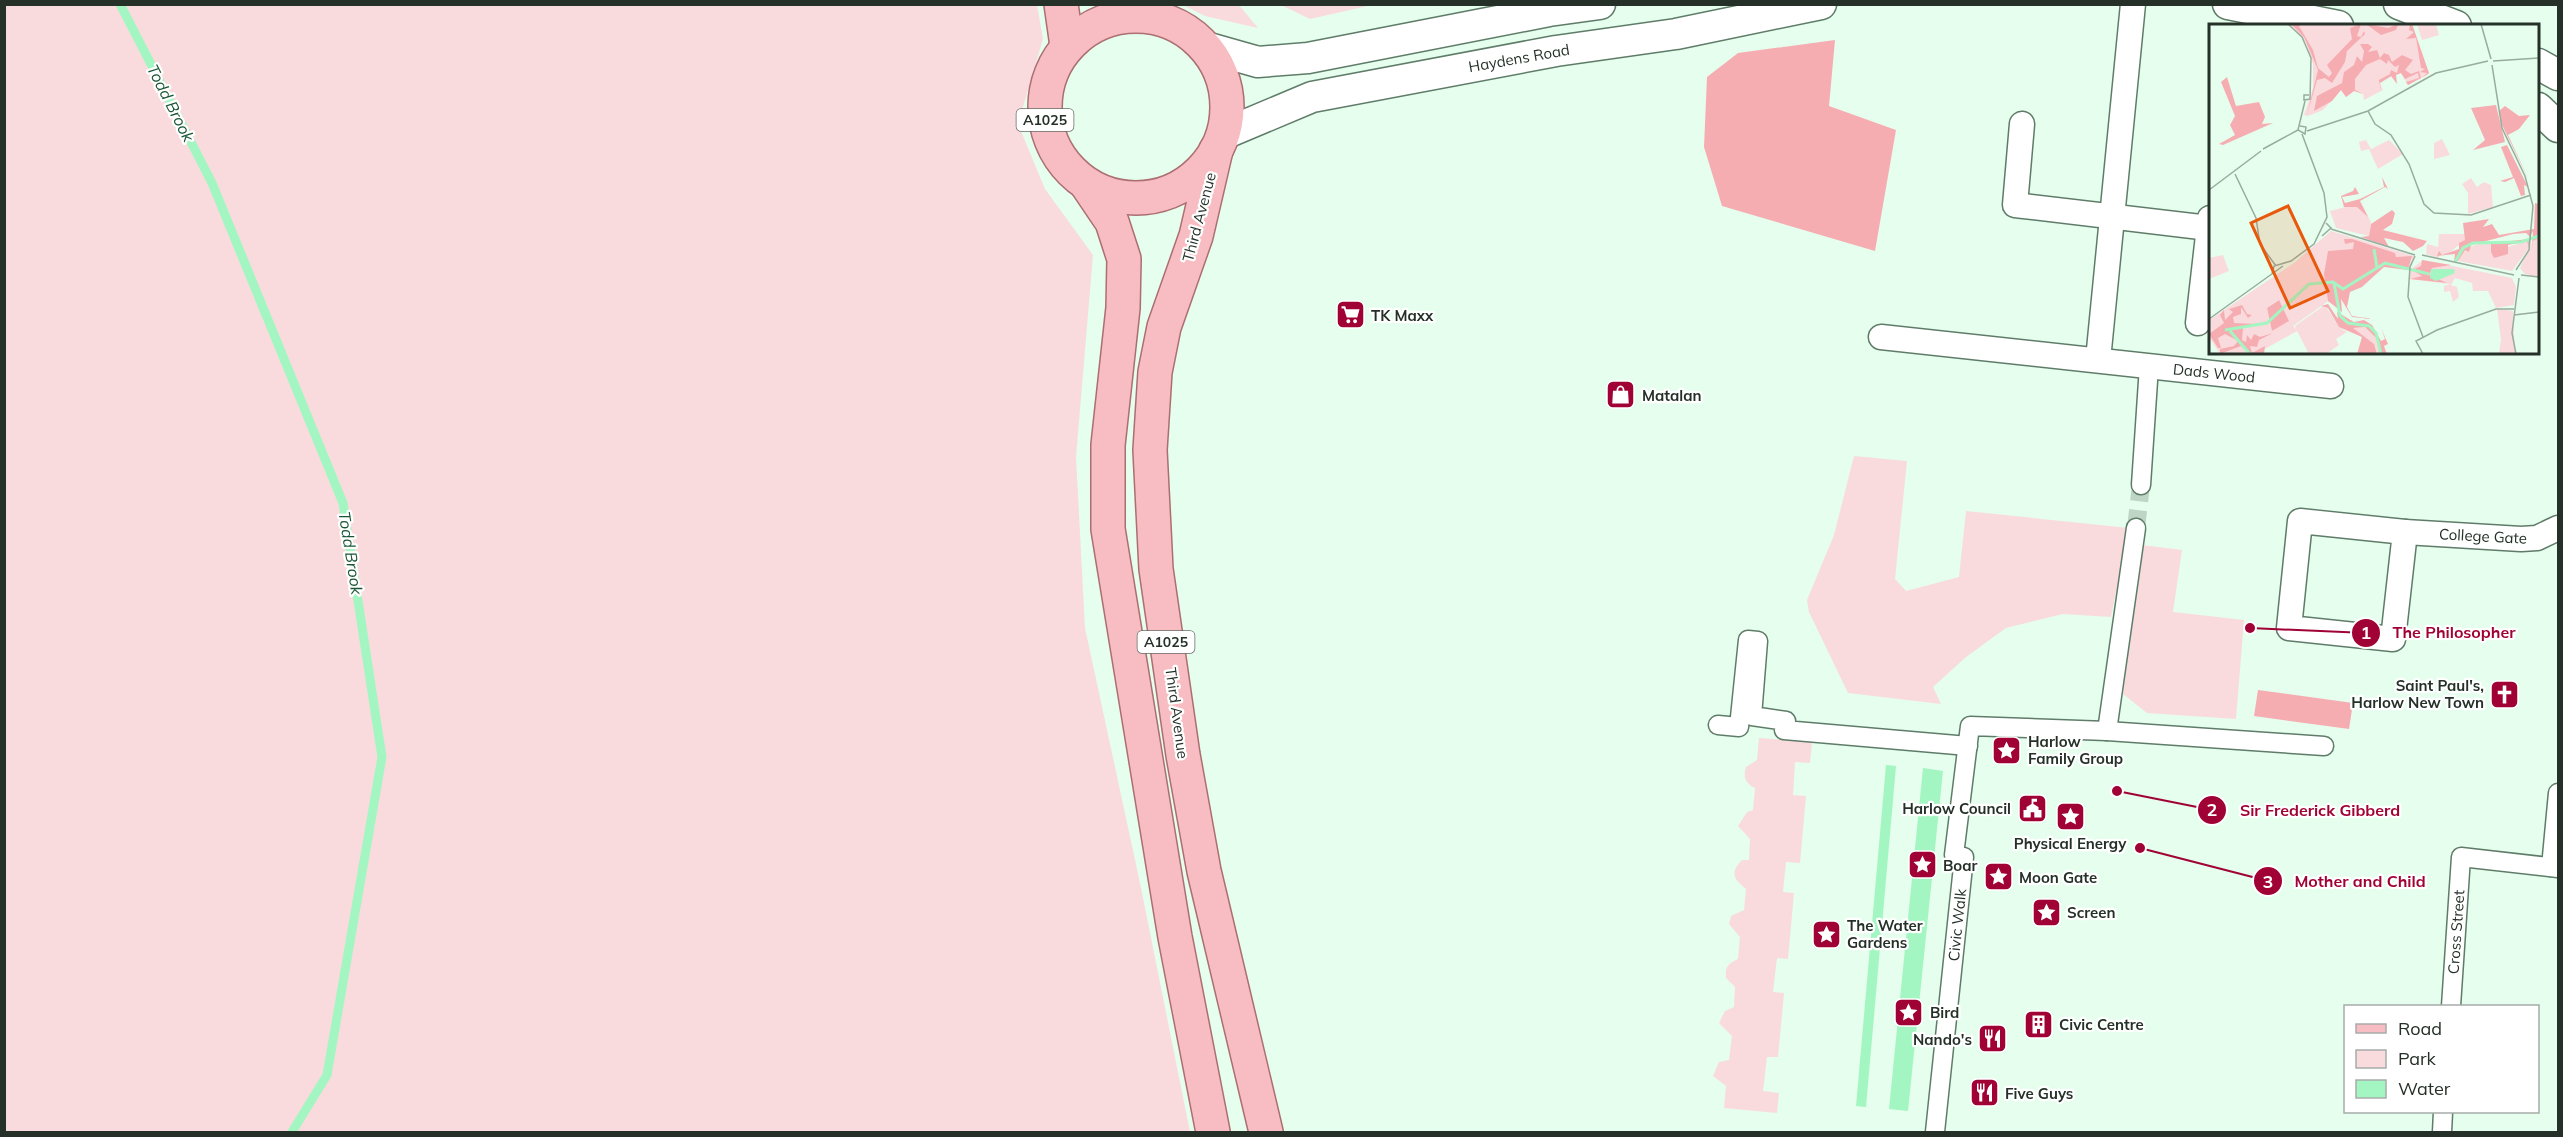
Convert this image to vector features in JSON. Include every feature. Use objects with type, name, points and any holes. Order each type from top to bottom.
[{"type":"main road","points":[[1061,4],[1067,46]]},
{"type":"main road","name":"A1025","points":[[1087,185],[1115,196],[1144,198],[1173,190],[1198,174],[1220,142],[1227,94],[1220,69],[1205,47],[1183,28],[1155,17],[1119,10],[1083,31],[1067,46],[1052,68],[1045,94],[1045,120],[1052,146],[1067,168],[1087,185],[1112,222],[1124,259],[1123,308],[1108,445],[1108,529],[1174,937],[1214,1132]]},
{"type":"main road","name":"Third Avenue","points":[[1220,142],[1196,236],[1164,327],[1155,372],[1150,450],[1156,569],[1182,755],[1202,859],[1266,1132]]},
{"type":"street","points":[[1205,47],[1258,62],[1308,58],[1549,11],[1600,4]]},
{"type":"street","name":"Haydens Road","points":[[1220,142],[1312,97],[1556,51],[1676,34],[1821,4]]},
{"type":"street","points":[[2098,360],[2133,4]]},
{"type":"street","points":[[2228,4],[2328,24]]},
{"type":"street","points":[[2399,4],[2451,24]]},
{"type":"street","points":[[2539,65],[2559,75]]},
{"type":"street","points":[[2539,109],[2559,128]]},
{"type":"street","points":[[2022,124],[2015,205],[2112,216],[2209,223]]},
{"type":"street","points":[[2199,323],[2209,232]]},
{"type":"street","name":"Dads Wood","points":[[1881,337],[2331,386]]},
{"type":"street","points":[[2140,485],[2150,366]]},
{"type":"street","name":"College Gate","points":[[2404,532],[2393,639],[2289,628],[2300,521],[2404,532],[2521,539],[2538,538],[2559,528]]},
{"type":"street","points":[[2136,528],[2107,731],[2324,746]]},
{"type":"street","points":[[1718,725],[1739,727],[1748,639],[1758,641],[1752,716],[1786,721],[1784,730],[1968,746]]},
{"type":"street","name":"Civic Walk","points":[[1935,1132],[1964,857],[1954,855],[1971,726],[2107,731]]},
{"type":"street","points":[[2555,867],[2559,793]]},
{"type":"street","name":"Cross Street","points":[[2451,1005],[2461,857],[2555,867]]},
{"type":"street","points":[[2442,1132],[2443,1113]]},
{"type":"green space","points":[[5,4],[1037,5],[1043,39],[1018,124],[1045,189],[1093,255],[1076,457],[1085,628],[1140,883],[1190,1132],[5,1132]]},
{"type":"green space","points":[[1281,4],[1372,5],[1310,19]]},
{"type":"green space","points":[[1183,5],[1239,5],[1258,28],[1205,16]]},
{"type":"green space","points":[[1854,456],[1907,461],[1895,579],[1906,591],[1959,577],[1966,511],[2129,528],[2111,617],[2063,614],[2006,628],[1966,657],[1933,687],[1941,704],[1848,693],[1809,612],[1807,600],[1834,535]]},
{"type":"green space","points":[[2142,545],[2182,550],[2173,612],[2244,620],[2236,719],[2147,713],[2123,694]]},
{"type":"green space","points":[[1759,738],[1812,742],[1810,763],[1795,762],[1793,795],[1806,796],[1800,863],[1786,862],[1783,892],[1794,893],[1788,959],[1777,958],[1773,992],[1784,993],[1778,1057],[1767,1057],[1763,1091],[1779,1093],[1777,1113],[1724,1108],[1726,1086],[1713,1076],[1719,1062],[1729,1060],[1732,1036],[1719,1023],[1725,1011],[1734,1007],[1735,987],[1726,978],[1726,971],[1730,964],[1738,959],[1740,937],[1729,924],[1731,916],[1744,910],[1746,889],[1736,879],[1735,872],[1742,860],[1749,860],[1750,839],[1738,826],[1747,812],[1753,810],[1755,788],[1747,782],[1745,774],[1746,767],[1757,760]]},
{"type":"shaded area","points":[[1835,40],[1829,106],[1896,130],[1875,251],[1722,206],[1704,147],[1707,77],[1738,53]]},
{"type":"shaded area","points":[[2258,690],[2353,703],[2349,729],[2254,716]]},
{"type":"water","points":[[1886,765],[1896,766],[1866,1107],[1856,1106]]},
{"type":"water","points":[[1923,768],[1943,771],[1908,1111],[1889,1109]]},
{"type":"waterway","name":"Todd Brook","points":[[120,4],[212,183],[343,503],[382,757],[327,1075],[292,1132]]},
{"type":"tunnel","points":[[2136,528],[2141,485]]},
{"type":"place","name":"TK Maxx","points":[[1350,315]]},
{"type":"place","name":"Matalan","points":[[1621,395]]},
{"type":"place","name":"The Philosopher","points":[[2250,628]]},
{"type":"place","name":"Saint Paul's, Harlow New Town","points":[[2505,694]]},
{"type":"place","name":"Harlow Family Group","points":[[2007,750]]},
{"type":"place","name":"Sir Frederick Gibberd","points":[[2117,791]]},
{"type":"place","name":"Harlow Council","points":[[2032,808]]},
{"type":"place","name":"Physical Energy","points":[[2070,816]]},
{"type":"place","name":"Mother and Child","points":[[2140,848]]},
{"type":"place","name":"Boar","points":[[1922,865]]},
{"type":"place","name":"Moon Gate","points":[[1998,877]]},
{"type":"place","name":"Screen","points":[[2046,912]]},
{"type":"place","name":"The Water Gardens","points":[[1826,934]]},
{"type":"place","name":"Bird","points":[[1909,1012]]},
{"type":"place","name":"Civic Centre","points":[[2038,1024]]},
{"type":"place","name":"Nando's","points":[[1993,1039]]},
{"type":"place","name":"Five Guys","points":[[1984,1093]]}]
